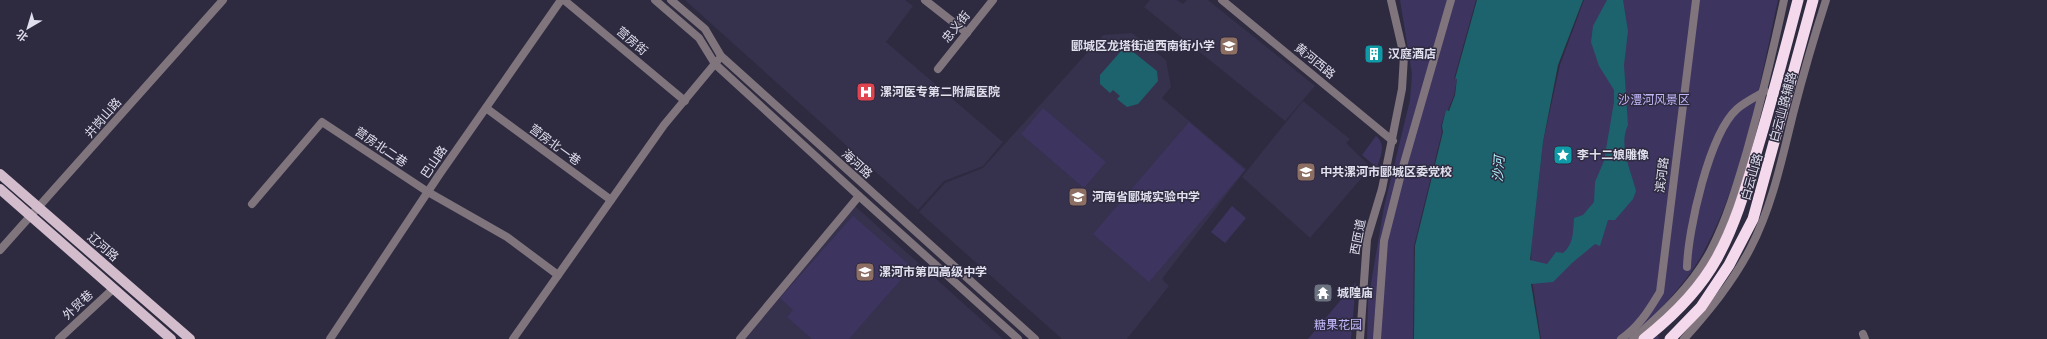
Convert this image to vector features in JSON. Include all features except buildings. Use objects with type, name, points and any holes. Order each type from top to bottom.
[{"type":"highway","name":"白云山路","points":[[1644,339],[1656,325],[1690,296],[1720,252],[1739,212],[1776,84],[1798,0]]},
{"type":"highway","name":"白云山路","points":[[1670,339],[1701,307],[1729,265],[1753,219],[1813,0]]},
{"type":"main road","name":"辽河路","points":[[0,174],[38,209],[190,339]]},
{"type":"main road","name":"辽河路","points":[[0,189],[171,339]]},
{"type":"street","name":"井岗山路","points":[[0,250],[223,0]]},
{"type":"street","name":"巴山路","points":[[330,339],[428,192],[561,0]]},
{"type":"street","name":"营房街","points":[[564,0],[685,101]]},
{"type":"street","name":"海河路","points":[[655,0],[699,38],[715,64],[1018,339]]},
{"type":"street","name":"海河路","points":[[671,0],[705,29],[721,56],[1035,339]]},
{"type":"street","points":[[925,0],[966,33]]},
{"type":"street","name":"忠义街","points":[[938,69],[993,0]]},
{"type":"street","name":"黄河西路","points":[[1222,0],[1393,141]]},
{"type":"street","name":"西匝道","points":[[1360,339],[1367,239],[1382,189],[1393,141],[1402,89],[1404,56],[1391,0]]},
{"type":"street","points":[[1377,339],[1384,241],[1402,170],[1451,0]]},
{"type":"street","name":"滨河路","points":[[1621,339],[1632,332],[1646,316],[1660,292],[1696,0]]},
{"type":"street","name":"白云山路辅路","points":[[1633,339],[1656,325],[1686,287],[1710,251],[1733,200],[1764,92],[1784,0]]},
{"type":"street","name":"白云山路辅路","points":[[1684,339],[1717,302],[1733,280],[1751,248],[1780,166],[1826,0]]},
{"type":"street","points":[[513,339],[664,125],[721,56]]},
{"type":"street","points":[[1687,268],[1696,206],[1715,142],[1736,110],[1776,84]]},
{"type":"street","name":"营房北一巷","points":[[486,108],[611,200]]},
{"type":"street","name":"营房北二巷","points":[[252,204],[322,122],[428,192],[507,237],[558,275]]},
{"type":"street","points":[[740,339],[859,196]]},
{"type":"street","name":"外贸巷","points":[[60,339],[113,289]]},
{"type":"shaded area","name":"漯河医专第二附属医院","points":[[685,0],[905,0],[913,6],[886,42],[1003,142],[983,166],[944,181],[918,210]]},
{"type":"shaded area","name":"郾城区龙塔街道西南街小学","points":[[1150,0],[1177,0],[1183,4],[1187,0],[1208,0],[1315,86],[1285,121],[1144,7]]},
{"type":"shaded area","name":"河南省郾城实验中学","points":[[1132,33],[1166,60],[1171,87],[1162,98],[1246,169],[1162,279],[1169,286],[1127,339],[1062,339],[919,212],[945,183],[983,168],[1103,35]]},
{"type":"shaded area","name":"中共漯河市郾城区委党校","points":[[1303,101],[1350,139],[1346,143],[1371,167],[1310,238],[1242,177]]},
{"type":"shaded area","name":"漯河市第四高级中学","points":[[855,206],[1003,339],[745,339]]},
{"type":"green space","points":[[1400,0],[1476,0],[1454,79],[1457,79],[1454,95],[1448,110],[1446,110],[1441,126],[1442,132],[1414,246],[1413,339],[1367,339],[1368,301],[1384,207],[1410,100],[1412,74]]},
{"type":"green space","name":"沙澧河风景区","points":[[1584,0],[1778,0],[1749,130],[1729,194],[1717,224],[1698,262],[1680,287],[1653,318],[1659,339],[1541,339],[1532,280],[1531,249],[1543,142],[1560,65]]},
{"type":"green space","points":[[1043,108],[1106,162],[1084,188],[1021,134]]},
{"type":"green space","points":[[1189,122],[1245,170],[1149,282],[1093,234]]},
{"type":"green space","points":[[1376,136],[1382,147],[1377,168],[1362,155]]},
{"type":"green space","points":[[1232,206],[1246,218],[1225,243],[1211,232]]},
{"type":"green space","points":[[853,216],[912,267],[849,339],[812,339],[787,317],[793,310],[780,298]]},
{"type":"green space","name":"糖果花园","points":[[1356,282],[1351,339],[1308,339]]},
{"type":"water","name":"沙河","points":[[1477,0],[1583,0],[1558,65],[1543,142],[1530,260],[1547,264],[1556,252],[1563,253],[1571,241],[1574,218],[1583,215],[1594,202],[1595,182],[1604,161],[1614,102],[1614,90],[1599,66],[1591,42],[1593,26],[1607,0],[1623,0],[1628,31],[1624,65],[1628,125],[1624,141],[1626,158],[1636,191],[1633,199],[1615,220],[1608,220],[1600,246],[1595,244],[1572,263],[1553,282],[1531,284],[1540,339],[1414,339],[1415,246],[1443,132],[1442,126],[1446,110],[1449,111],[1455,95],[1457,79],[1455,79]]},
{"type":"water","points":[[1121,51],[1132,51],[1157,71],[1158,81],[1138,104],[1127,107],[1117,99],[1120,96],[1113,90],[1110,93],[1100,84],[1100,75]]},
{"type":"place","name":"郾城区龙塔街道西南街小学","points":[[1229,46]]},
{"type":"place","name":"汉庭酒店","points":[[1374,54]]},
{"type":"place","name":"漯河医专第二附属医院","points":[[866,92]]},
{"type":"place","name":"李十二娘雕像","points":[[1563,155]]},
{"type":"place","name":"中共漯河市郾城区委党校","points":[[1306,172]]},
{"type":"place","name":"河南省郾城实验中学","points":[[1078,197]]},
{"type":"place","name":"漯河市第四高级中学","points":[[865,272]]},
{"type":"place","name":"城隍庙","points":[[1323,293]]}]
